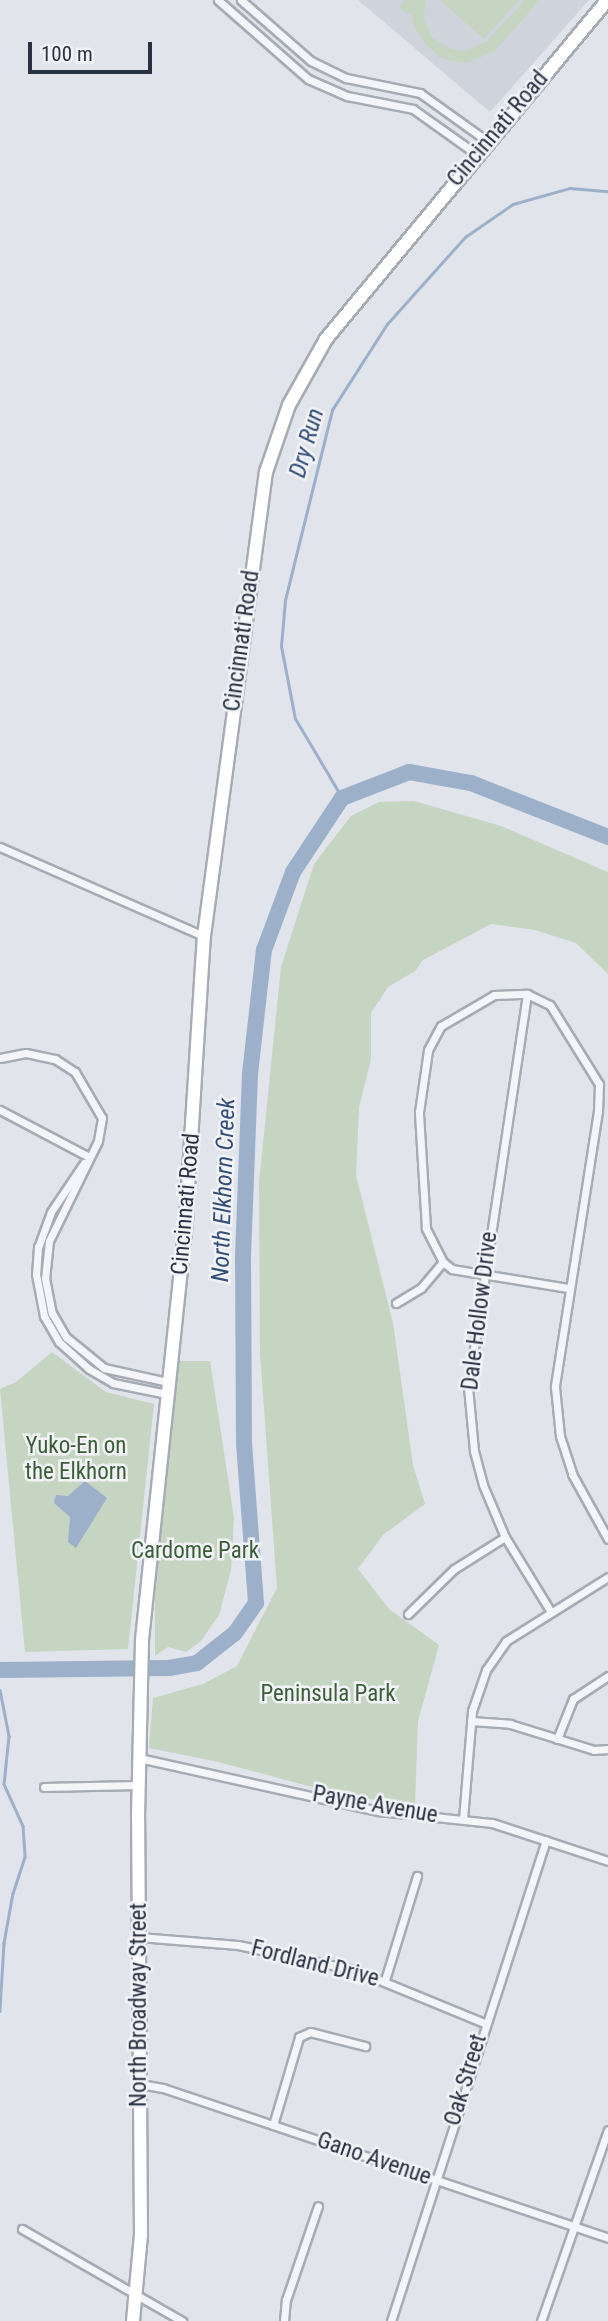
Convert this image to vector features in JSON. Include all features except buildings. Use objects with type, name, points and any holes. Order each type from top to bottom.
[{"type":"main road","name":"Cincinnati Road","points":[[142,1640],[186,1220],[204,936],[265,481],[282,423],[326,339],[487,141],[607,0]]},
{"type":"main road","name":"North Broadway Street","points":[[133,2321],[141,2234],[138,1758],[142,1640]]},
{"type":"street","points":[[218,0],[308,79],[347,96],[413,109],[476,155]]},
{"type":"street","points":[[241,0],[311,61],[346,78],[420,93],[487,141]]},
{"type":"street","points":[[0,847],[204,936]]},
{"type":"street","points":[[568,1288],[483,1274],[443,1262],[426,1228],[419,1112],[428,1049],[441,1026],[494,995],[527,994],[550,1004],[599,1084],[598,1111],[568,1288],[555,1387],[560,1436],[576,1483],[608,1539]]},
{"type":"street","name":"Dale Hollow Drive","points":[[527,994],[468,1387],[483,1485],[505,1537],[551,1612]]},
{"type":"street","points":[[0,1058],[26,1053],[55,1059],[75,1072],[102,1118],[98,1141],[49,1241],[46,1278],[52,1313],[72,1344],[104,1368],[168,1388]]},
{"type":"street","points":[[0,1110],[89,1157]]},
{"type":"street","points":[[89,1157],[62,1192],[38,1247],[36,1274],[44,1316],[59,1342],[89,1369],[113,1383],[168,1388]]},
{"type":"street","points":[[396,1303],[421,1288],[443,1262]]},
{"type":"street","points":[[408,1614],[454,1569],[505,1537]]},
{"type":"street","points":[[463,1819],[471,1721],[477,1690],[496,1654],[506,1641],[608,1577]]},
{"type":"street","points":[[557,1739],[573,1699],[608,1676]]},
{"type":"street","points":[[471,1721],[510,1724],[594,1750],[608,1749]]},
{"type":"street","name":"Payne Avenue","points":[[138,1758],[240,1777],[368,1808],[463,1819],[546,1840],[608,1861]]},
{"type":"street","points":[[44,1787],[138,1785]]},
{"type":"street","name":"Oak Street","points":[[391,2321],[484,2023],[546,1840]]},
{"type":"street","points":[[385,1980],[417,1876]]},
{"type":"street","name":"Fordland Drive","points":[[139,1937],[238,1945],[385,1980],[425,2002],[484,2023]]},
{"type":"street","points":[[273,2125],[299,2037],[310,2032],[365,2046]]},
{"type":"street","name":"Gano Avenue","points":[[139,2084],[163,2088],[608,2238]]},
{"type":"street","points":[[541,2321],[608,2130]]},
{"type":"street","points":[[284,2321],[286,2300],[318,2206]]},
{"type":"street","points":[[22,2229],[182,2321]]},
{"type":"shaded area","points":[[358,0],[589,0],[490,112]]},
{"type":"green space","points":[[405,0],[426,0],[424,17],[432,37],[448,48],[464,51],[486,42],[525,0],[540,0],[495,51],[467,63],[443,59],[427,46],[414,27],[411,12],[408,15],[399,7]]},
{"type":"green space","points":[[440,0],[519,0],[484,39]]},
{"type":"green space","name":"Peninsula Park","points":[[414,801],[501,826],[608,872],[608,974],[576,943],[535,930],[491,924],[423,960],[415,971],[388,987],[371,1013],[371,1059],[359,1107],[356,1175],[393,1323],[413,1465],[425,1504],[383,1535],[358,1569],[389,1609],[439,1645],[418,1721],[415,1804],[350,1797],[214,1761],[149,1748],[153,1698],[203,1684],[237,1666],[277,1588],[260,1353],[259,1183],[281,967],[314,864],[351,816],[379,802]]},
{"type":"green space","name":"Yuko-En on the Elkhorn","points":[[52,1352],[106,1392],[154,1404],[128,1649],[25,1652],[0,1389],[16,1382]]},
{"type":"green space","name":"Cardome Park","points":[[175,1361],[210,1361],[234,1518],[231,1570],[219,1615],[201,1641],[186,1652],[168,1647],[155,1656],[155,1598]]},
{"type":"water","points":[[85,1481],[107,1498],[76,1548],[68,1542],[70,1517],[54,1503],[56,1495],[68,1496]]},
{"type":"waterway","name":"Dry Run","points":[[342,798],[295,719],[281,646],[285,600],[332,410],[387,324],[465,237],[513,204],[570,188],[608,191]]},
{"type":"waterway","name":"North Elkhorn Creek","points":[[0,1670],[169,1668],[197,1663],[235,1633],[256,1603],[244,1443],[243,1256],[250,1074],[264,950],[293,872],[342,798],[409,772],[471,783],[608,837]]},
{"type":"waterway","points":[[0,1690],[9,1736],[4,1784],[23,1826],[25,1857],[13,1893],[4,1943],[0,2011]]}]
